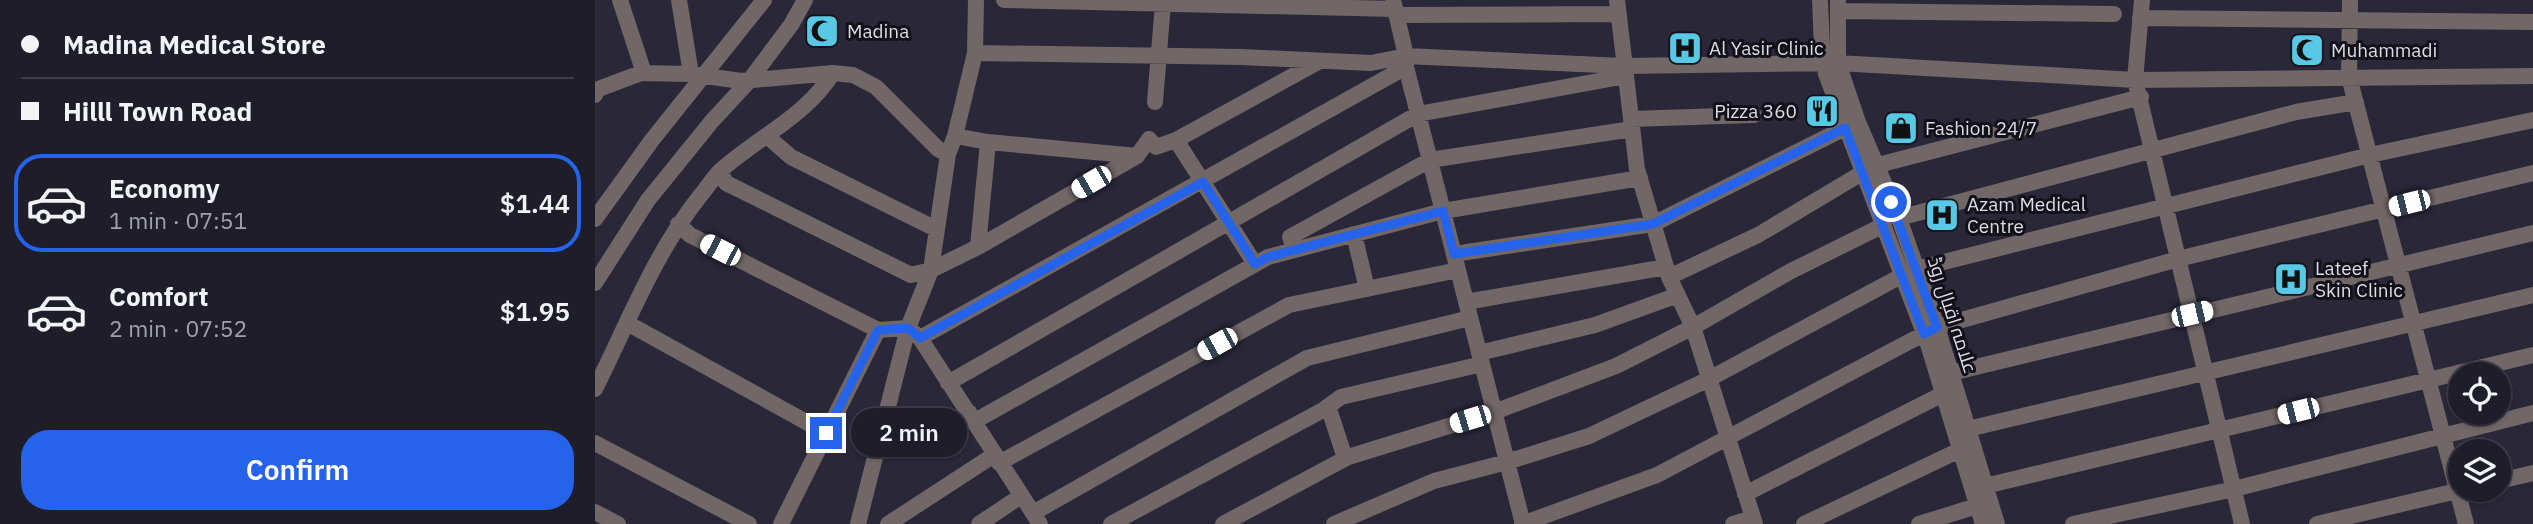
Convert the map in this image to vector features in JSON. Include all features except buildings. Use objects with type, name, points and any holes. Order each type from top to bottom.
[{"type":"street","points":[[620,0],[644,73]]},
{"type":"street","points":[[679,0],[703,76]]},
{"type":"street","points":[[595,219],[652,141],[764,0]]},
{"type":"street","points":[[595,283],[648,200],[792,24],[805,0]]},
{"type":"street","points":[[858,524],[931,270],[948,154],[955,136],[975,52],[976,0]]},
{"type":"street","points":[[1004,0],[1395,8],[1618,7],[1640,178],[1668,272],[1693,327],[1754,521],[1733,524]]},
{"type":"street","name":"علامہ اقبال روڈ","points":[[1820,0],[1845,128],[1862,173],[1891,222]]},
{"type":"street","points":[[2142,0],[2135,80],[2242,524]]},
{"type":"street","points":[[2350,0],[2349,78],[2448,455]]},
{"type":"street","points":[[1155,102],[1160,55],[1160,2]]},
{"type":"street","points":[[1838,6],[2114,14]]},
{"type":"street","name":"علامہ اقبال روڈ","points":[[1838,6],[1831,63],[1878,165],[1891,222],[1930,330],[1951,373],[1997,524]]},
{"type":"street","points":[[1395,8],[1418,114],[1523,524],[1657,475],[1930,330],[2178,259],[2533,173]]},
{"type":"street","points":[[2140,18],[2533,22]]},
{"type":"street","points":[[975,52],[1242,57],[1318,62],[1406,61],[1625,71],[1831,63],[2135,80],[2533,76]]},
{"type":"street","points":[[914,333],[1203,182],[1406,61]]},
{"type":"street","points":[[720,172],[726,183],[911,275],[931,270],[978,247],[1137,156],[1149,139],[1156,147],[1176,140],[1318,62]]},
{"type":"street","points":[[948,383],[1418,114],[1625,71]]},
{"type":"street","points":[[595,91],[644,73],[745,81],[833,72],[853,75],[876,87],[937,149],[948,154]]},
{"type":"street","points":[[595,389],[678,224],[720,172],[802,110],[824,87],[833,72]]},
{"type":"street","points":[[1878,165],[2141,97]]},
{"type":"street","points":[[1328,406],[1345,458],[1494,412],[1616,366],[1693,327],[1791,271],[1891,222],[2296,112],[2356,102]]},
{"type":"street","points":[[1294,250],[1290,237],[1430,160],[1632,124],[1754,115]]},
{"type":"street","points":[[1334,524],[1434,481],[1507,462],[1589,436],[1709,379],[1909,272],[2370,155],[2533,120]]},
{"type":"street","points":[[888,524],[997,459],[1289,304],[1367,289],[1456,262],[1653,224],[1845,128]]},
{"type":"street","points":[[955,136],[988,142],[1137,156]]},
{"type":"street","points":[[768,137],[791,157],[936,229]]},
{"type":"street","points":[[1176,140],[1255,264]]},
{"type":"street","points":[[978,247],[988,142]]},
{"type":"street","points":[[1466,302],[1668,272],[1758,235],[1862,173]]},
{"type":"street","points":[[928,440],[1268,257],[1443,211],[1640,178]]},
{"type":"street","points":[[678,224],[690,235],[878,330],[914,333],[1045,270]]},
{"type":"street","points":[[1951,373],[2533,233]]},
{"type":"street","points":[[1354,234],[1367,289]]},
{"type":"street","points":[[1111,524],[1341,397],[1595,326],[1678,295]]},
{"type":"street","points":[[1968,429],[2533,295]]},
{"type":"street","points":[[914,333],[972,417],[1036,519],[1307,358],[1470,318]]},
{"type":"street","points":[[627,323],[826,433]]},
{"type":"street","points":[[781,524],[878,330]]},
{"type":"street","name":"علامہ اقبال روڈ","points":[[1930,330],[1943,394],[1983,524]]},
{"type":"street","points":[[1985,486],[2533,355]]},
{"type":"street","points":[[1745,494],[1943,394]]},
{"type":"street","points":[[2073,524],[2234,489],[2533,413]]},
{"type":"street","points":[[595,443],[749,524]]},
{"type":"street","points":[[1804,524],[1960,450]]},
{"type":"street","points":[[1223,524],[1350,456]]},
{"type":"street","points":[[2511,478],[2533,473]]},
{"type":"street","points":[[2318,524],[2448,493]]},
{"type":"street","points":[[979,524],[1021,496]]},
{"type":"street","points":[[2461,502],[2466,524]]},
{"type":"street","points":[[1919,524],[1977,506]]},
{"type":"street","points":[[595,512],[618,524]]},
{"type":"place","name":"Madina","points":[[822,31]]},
{"type":"place","name":"Al Yasir Clinic","points":[[1685,48]]},
{"type":"place","name":"Muhammadi","points":[[2307,50]]},
{"type":"place","name":"Pizza 360","points":[[1822,111]]},
{"type":"place","name":"Fashion 24/7","points":[[1901,128]]},
{"type":"place","name":"Azam Medical Centre","points":[[1942,215]]},
{"type":"place","name":"Lateef Skin Clinic","points":[[2291,279]]},
{"type":"route","points":[[826,433],[878,330],[908,328],[920,338],[1203,182],[1255,264],[1268,257],[1443,211],[1454,254],[1653,224],[1845,128],[1891,242],[1924,334],[1937,327],[1891,202]]}]
